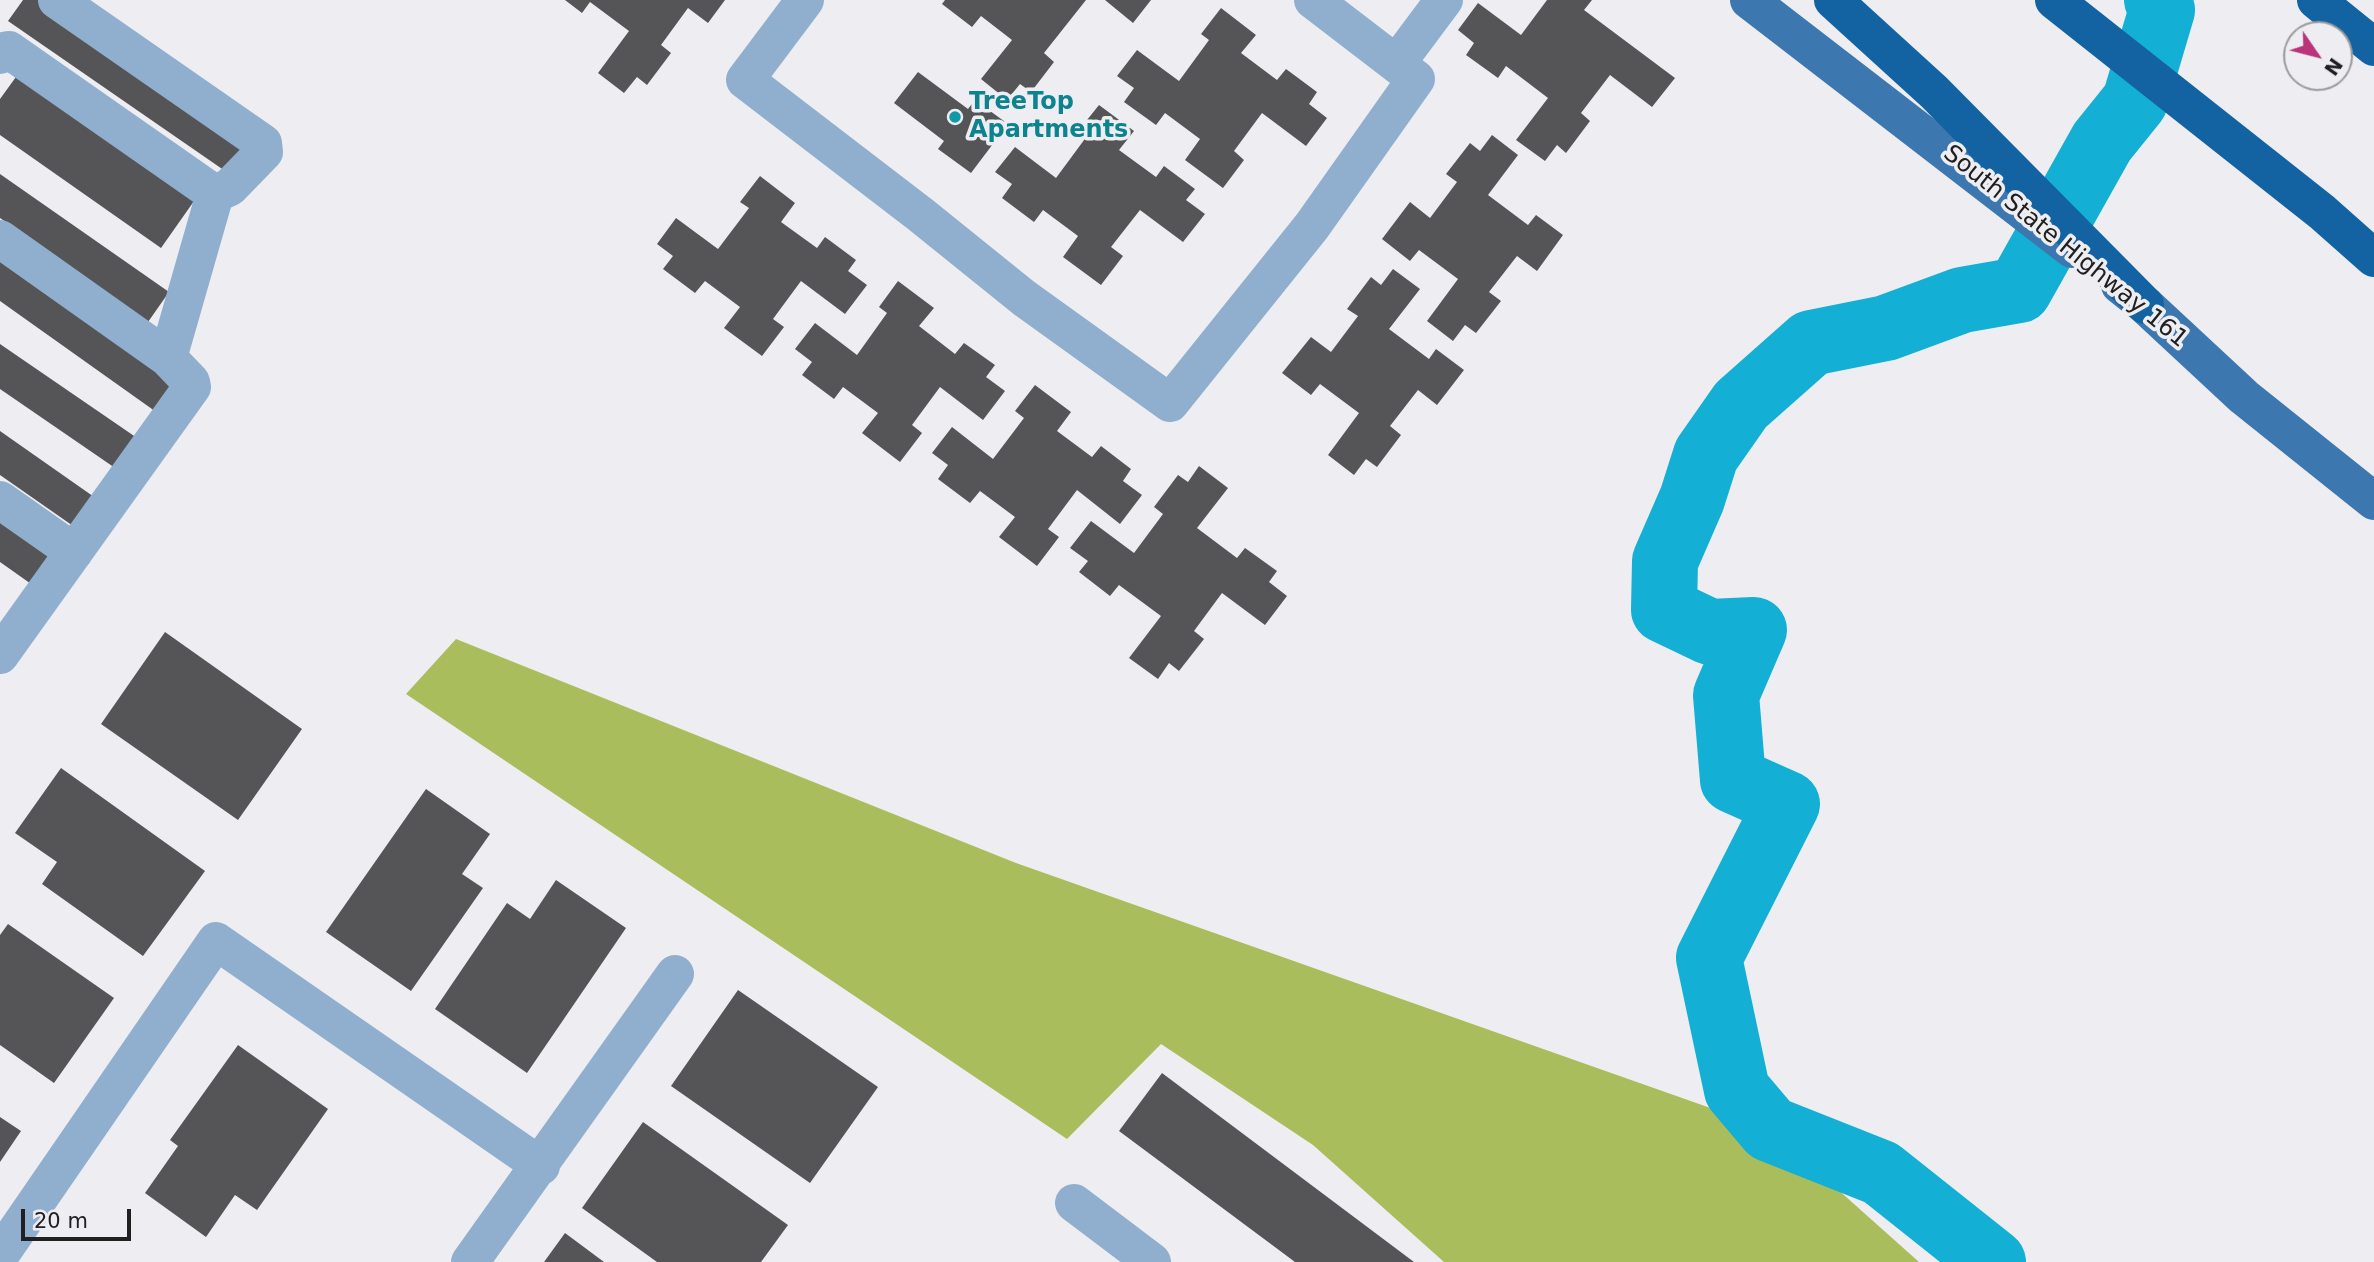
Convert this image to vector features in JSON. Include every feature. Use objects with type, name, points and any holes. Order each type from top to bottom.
[{"type":"highway","points":[[1833,0],[1934,92],[2145,305]]},
{"type":"highway","points":[[2054,0],[2322,212],[2374,258]]},
{"type":"highway","points":[[2330,11],[2374,47]]},
{"type":"main road","name":"South State Highway 161","points":[[1749,0],[2145,305],[2244,397],[2374,500]]},
{"type":"street","points":[[57,0],[263,143],[264,152],[258,160],[230,187],[215,194],[168,358]]},
{"type":"street","points":[[805,0],[745,80],[1024,298],[1170,403],[1312,226],[1416,79],[1313,0]]},
{"type":"street","points":[[1397,63],[1444,0]]},
{"type":"street","points":[[0,55],[9,50],[215,194]]},
{"type":"street","points":[[0,239],[168,358],[191,382],[192,387],[0,655]]},
{"type":"street","points":[[0,500],[74,552]]},
{"type":"street","points":[[0,1255],[216,940],[541,1166]]},
{"type":"street","points":[[470,1262],[541,1166],[675,974]]},
{"type":"street","points":[[1074,1203],[1152,1262]]},
{"type":"green space","points":[[456,639],[1016,863],[1770,1129],[1919,1262],[1444,1262],[1313,1145],[1161,1044],[1067,1139],[406,694]]},
{"type":"building","points":[[23,0],[39,0],[248,145],[228,173],[8,21]]},
{"type":"building","points":[[565,0],[725,0],[708,23],[688,8],[661,45],[671,53],[647,85],[637,77],[624,93],[598,73],[629,31],[590,2],[582,13]]},
{"type":"building","points":[[945,0],[1086,0],[1044,53],[1054,62],[1031,92],[1020,84],[1007,100],[981,79],[1012,40],[981,16],[972,27],[942,4]]},
{"type":"building","points":[[1105,0],[1151,0],[1133,23]]},
{"type":"building","points":[[1547,0],[1592,0],[1584,10],[1675,78],[1652,107],[1610,75],[1581,113],[1590,121],[1566,153],[1557,145],[1545,161],[1516,140],[1548,98],[1506,66],[1498,78],[1466,55],[1474,43],[1458,30],[1478,3],[1521,35]]},
{"type":"building","points":[[1221,8],[1256,35],[1241,53],[1277,80],[1286,69],[1317,92],[1309,104],[1327,118],[1306,146],[1262,113],[1234,151],[1244,160],[1223,188],[1185,160],[1200,139],[1165,113],[1156,125],[1124,102],[1134,88],[1117,76],[1137,50],[1179,81],[1209,40],[1201,34]]},
{"type":"building","points":[[21,70],[199,194],[161,248],[0,135],[0,99]]},
{"type":"building","name":"TreeTop Apartments","points":[[918,72],[968,109],[975,100],[1008,124],[971,173],[938,149],[944,141],[894,103]]},
{"type":"building","points":[[1099,105],[1134,131],[1119,150],[1156,177],[1164,166],[1195,189],[1186,200],[1205,214],[1183,242],[1140,210],[1111,247],[1123,256],[1101,285],[1063,257],[1078,236],[1043,210],[1034,222],[1002,198],[1012,184],[995,172],[1015,147],[1056,178],[1087,136],[1079,130]]},
{"type":"building","points":[[1492,135],[1518,155],[1488,195],[1528,225],[1536,215],[1563,235],[1537,271],[1517,256],[1489,292],[1501,301],[1476,333],[1465,325],[1453,341],[1427,321],[1458,279],[1419,250],[1410,261],[1382,239],[1410,202],[1430,218],[1457,182],[1446,174],[1470,143],[1480,151]]},
{"type":"building","points":[[0,174],[169,292],[148,322],[0,218]]},
{"type":"building","points":[[760,176],[795,203],[781,222],[817,248],[825,237],[856,260],[848,271],[867,285],[845,314],[801,281],[773,319],[784,327],[762,356],[724,328],[740,307],[705,281],[695,293],[663,269],[673,256],[657,244],[676,218],[718,249],[749,208],[740,202]]},
{"type":"building","points":[[0,257],[180,385],[159,414],[0,301]]},
{"type":"building","points":[[1393,269],[1420,289],[1389,329],[1429,359],[1436,349],[1464,370],[1437,405],[1418,390],[1390,426],[1401,435],[1377,467],[1366,459],[1354,475],[1328,455],[1359,413],[1320,384],[1311,395],[1282,373],[1311,337],[1331,352],[1358,316],[1347,309],[1371,277],[1381,285]]},
{"type":"building","points":[[898,281],[934,308],[919,326],[955,354],[964,343],[995,365],[986,377],[1005,391],[983,420],[940,387],[912,425],[922,433],[900,462],[862,433],[878,413],[843,387],[834,399],[802,375],[812,362],[795,349],[815,323],[857,355],[887,313],[879,307]]},
{"type":"building","points":[[0,344],[140,440],[118,470],[0,389]]},
{"type":"building","points":[[1035,385],[1071,412],[1057,431],[1092,457],[1101,446],[1131,469],[1123,481],[1142,495],[1120,524],[1077,490],[1048,529],[1059,537],[1037,566],[999,537],[1015,517],[980,491],[970,503],[938,479],[948,465],[932,453],[952,427],[993,459],[1024,418],[1015,411]]},
{"type":"building","points":[[0,431],[97,499],[76,528],[0,475]]},
{"type":"building","points":[[1199,466],[1228,488],[1197,528],[1237,558],[1245,548],[1277,571],[1269,582],[1287,596],[1265,625],[1222,593],[1194,631],[1204,639],[1179,671],[1169,663],[1158,679],[1129,658],[1161,616],[1119,585],[1110,596],[1079,572],[1088,561],[1070,548],[1091,521],[1134,553],[1163,514],[1154,507],[1178,475],[1188,482]]},
{"type":"building","points":[[0,518],[54,556],[34,586],[0,562]]},
{"type":"building","points":[[165,632],[302,729],[238,820],[101,724]]},
{"type":"building","points":[[61,768],[205,871],[143,956],[42,884],[57,862],[15,833]]},
{"type":"building","points":[[426,789],[490,834],[462,874],[483,888],[411,991],[326,932]]},
{"type":"building","points":[[556,880],[626,928],[527,1073],[435,1009],[507,903],[530,919]]},
{"type":"building","points":[[8,924],[114,998],[54,1083],[0,1045],[0,935]]},
{"type":"building","points":[[738,990],[878,1087],[810,1183],[671,1086]]},
{"type":"building","points":[[238,1045],[328,1109],[257,1210],[235,1195],[206,1237],[145,1193],[178,1146],[170,1140]]},
{"type":"building","points":[[1162,1073],[1414,1262],[1295,1262],[1119,1131]]},
{"type":"building","points":[[0,1117],[21,1131],[0,1162]]},
{"type":"building","points":[[643,1122],[788,1225],[761,1262],[657,1262],[582,1208]]},
{"type":"building","points":[[565,1233],[604,1262],[544,1262]]},
{"type":"waterway","points":[[1993,1262],[1881,1173],[1770,1129],[1737,1090],[1709,958],[1787,804],[1733,780],[1726,695],[1754,630],[1710,632],[1664,610],[1665,561],[1692,499],[1706,455],[1741,405],[1811,343],[1886,328],[1962,300],[2019,290],[2102,142],[2135,101],[2162,10],[2157,0]]},
{"type":"place","name":"TreeTop Apartments","points":[[955,117]]}]
